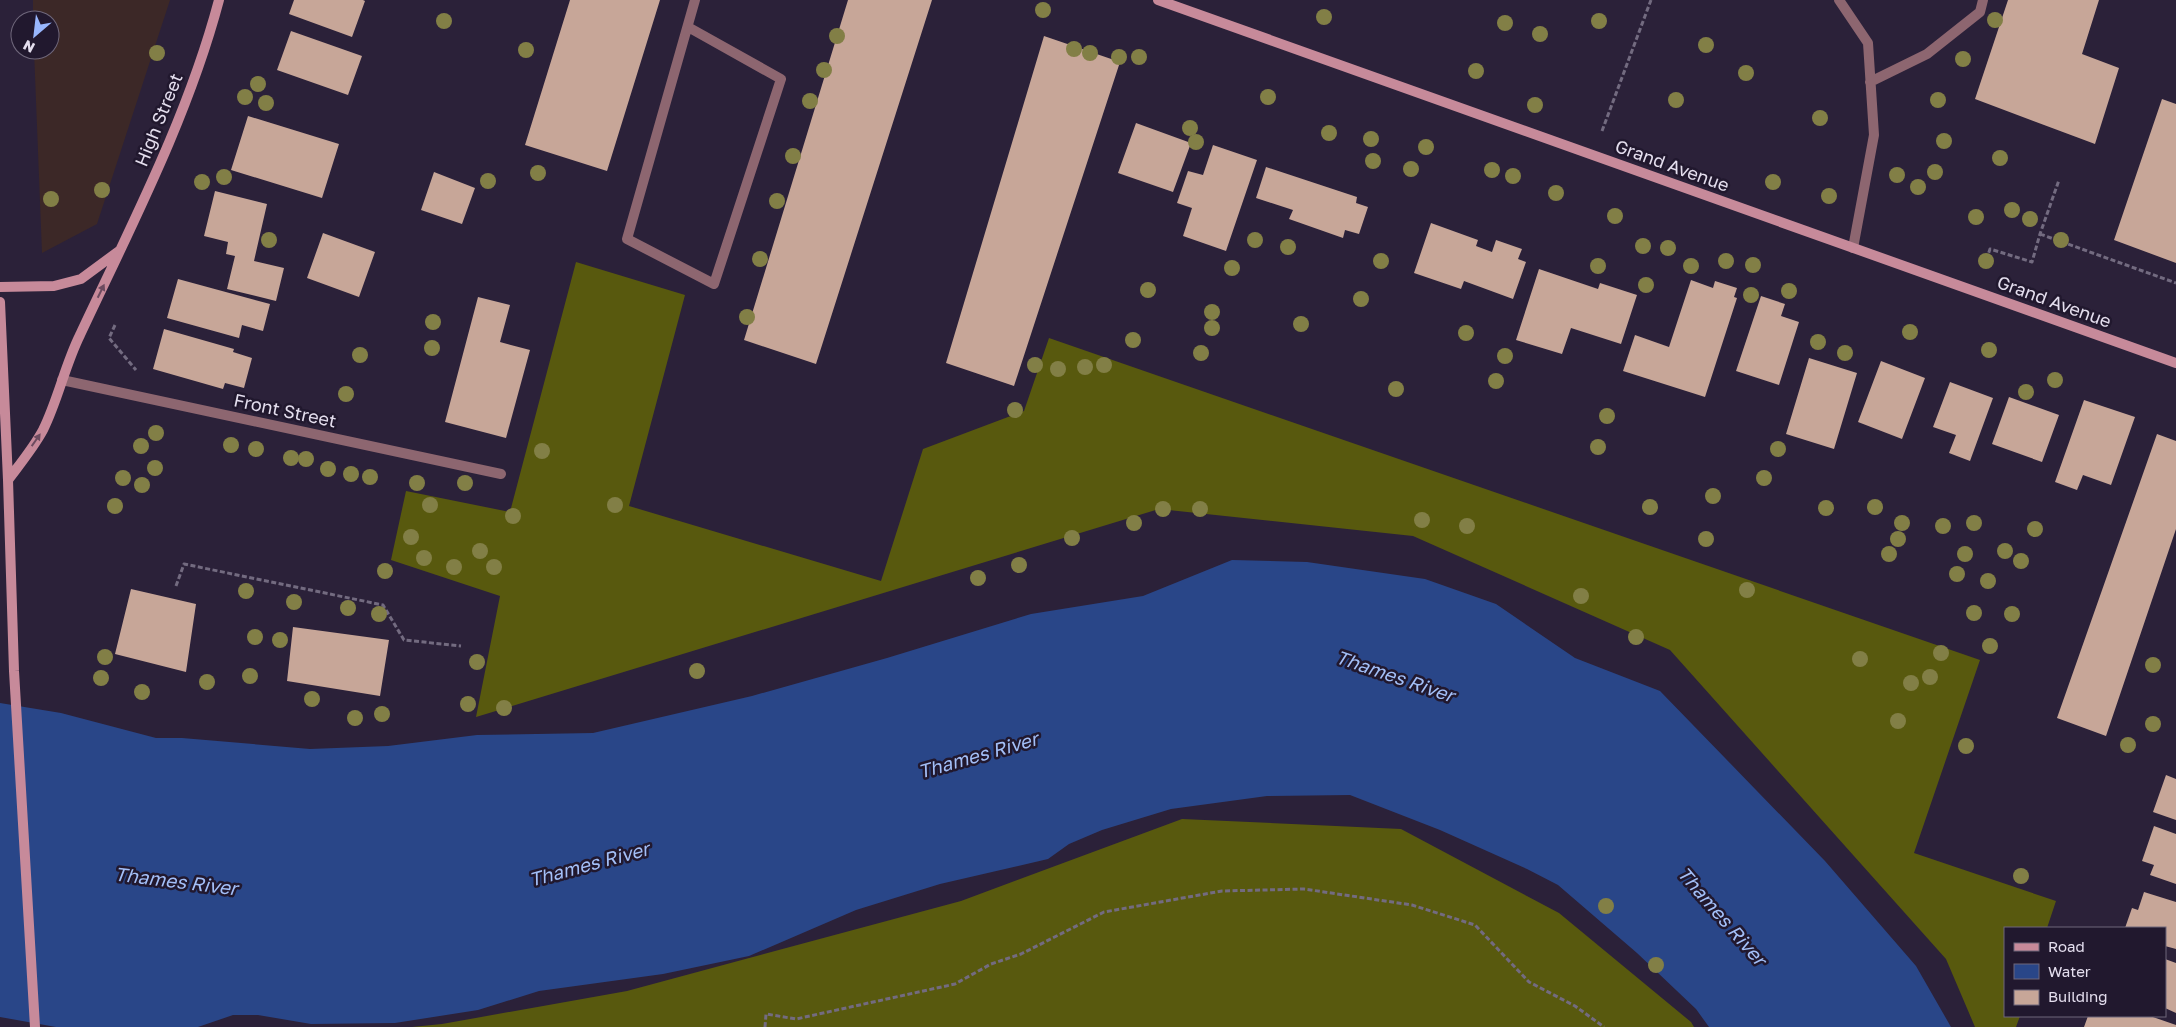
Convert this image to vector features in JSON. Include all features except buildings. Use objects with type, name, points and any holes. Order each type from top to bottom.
[{"type":"street","name":"High Street","points":[[8,480],[43,431],[79,336],[122,249],[162,158],[209,38],[220,0]]},
{"type":"street","points":[[688,27],[781,79],[714,284],[627,239],[688,27],[696,0]]},
{"type":"street","name":"Grand Avenue","points":[[1158,0],[2176,363]]},
{"type":"street","points":[[1839,0],[1868,43],[1874,135],[1853,248]]},
{"type":"street","points":[[1870,82],[1927,54],[1980,12],[1984,0]]},
{"type":"street","points":[[0,287],[54,286],[81,279],[122,249]]},
{"type":"street","points":[[0,302],[14,671],[35,1027]]},
{"type":"street","name":"Front Street","points":[[62,380],[501,474]]},
{"type":"path","points":[[1593,155],[1651,0]]},
{"type":"path","points":[[1976,292],[1990,249],[2032,262],[2059,180]]},
{"type":"path","points":[[2040,234],[2176,283]]},
{"type":"path","points":[[117,320],[109,338],[140,375]]},
{"type":"path","points":[[176,586],[184,564],[384,605],[404,640],[461,646]]},
{"type":"path","points":[[765,1027],[766,1014],[796,1019],[955,984],[991,964],[1021,954],[1104,912],[1222,890],[1304,889],[1412,906],[1475,925],[1529,982],[1575,1006],[1604,1027]]},
{"type":"shaded area","points":[[33,0],[170,0],[97,224],[42,253],[34,60],[60,60],[60,10],[33,10]]},
{"type":"shaded area","points":[[576,262],[685,295],[629,506],[881,581],[923,449],[1024,411],[1049,338],[1980,660],[1914,853],[2056,901],[2047,927],[2004,927],[2004,1017],[2020,1017],[2016,1027],[1975,1027],[1946,959],[1670,650],[1413,536],[1159,509],[476,717],[500,596],[391,560],[406,491],[510,512]]},
{"type":"shaded area","points":[[1182,819],[1401,829],[1559,913],[1691,1022],[1694,1027],[412,1027],[442,1024],[627,991],[961,901]]},
{"type":"water","name":"Thames River","points":[[1232,560],[1307,562],[1425,579],[1496,604],[1575,658],[1660,691],[1825,861],[1916,966],[1951,1027],[1709,1027],[1696,1009],[1637,953],[1558,885],[1440,830],[1350,795],[1267,796],[1171,809],[1102,830],[1069,844],[1048,859],[940,884],[856,910],[749,956],[663,974],[539,991],[478,1010],[395,1023],[311,1024],[258,1015],[233,1015],[198,1027],[56,1027],[0,1017],[0,703],[61,713],[156,738],[182,738],[310,749],[388,746],[477,735],[593,733],[752,696],[887,658],[1031,614],[1143,596]]}]
